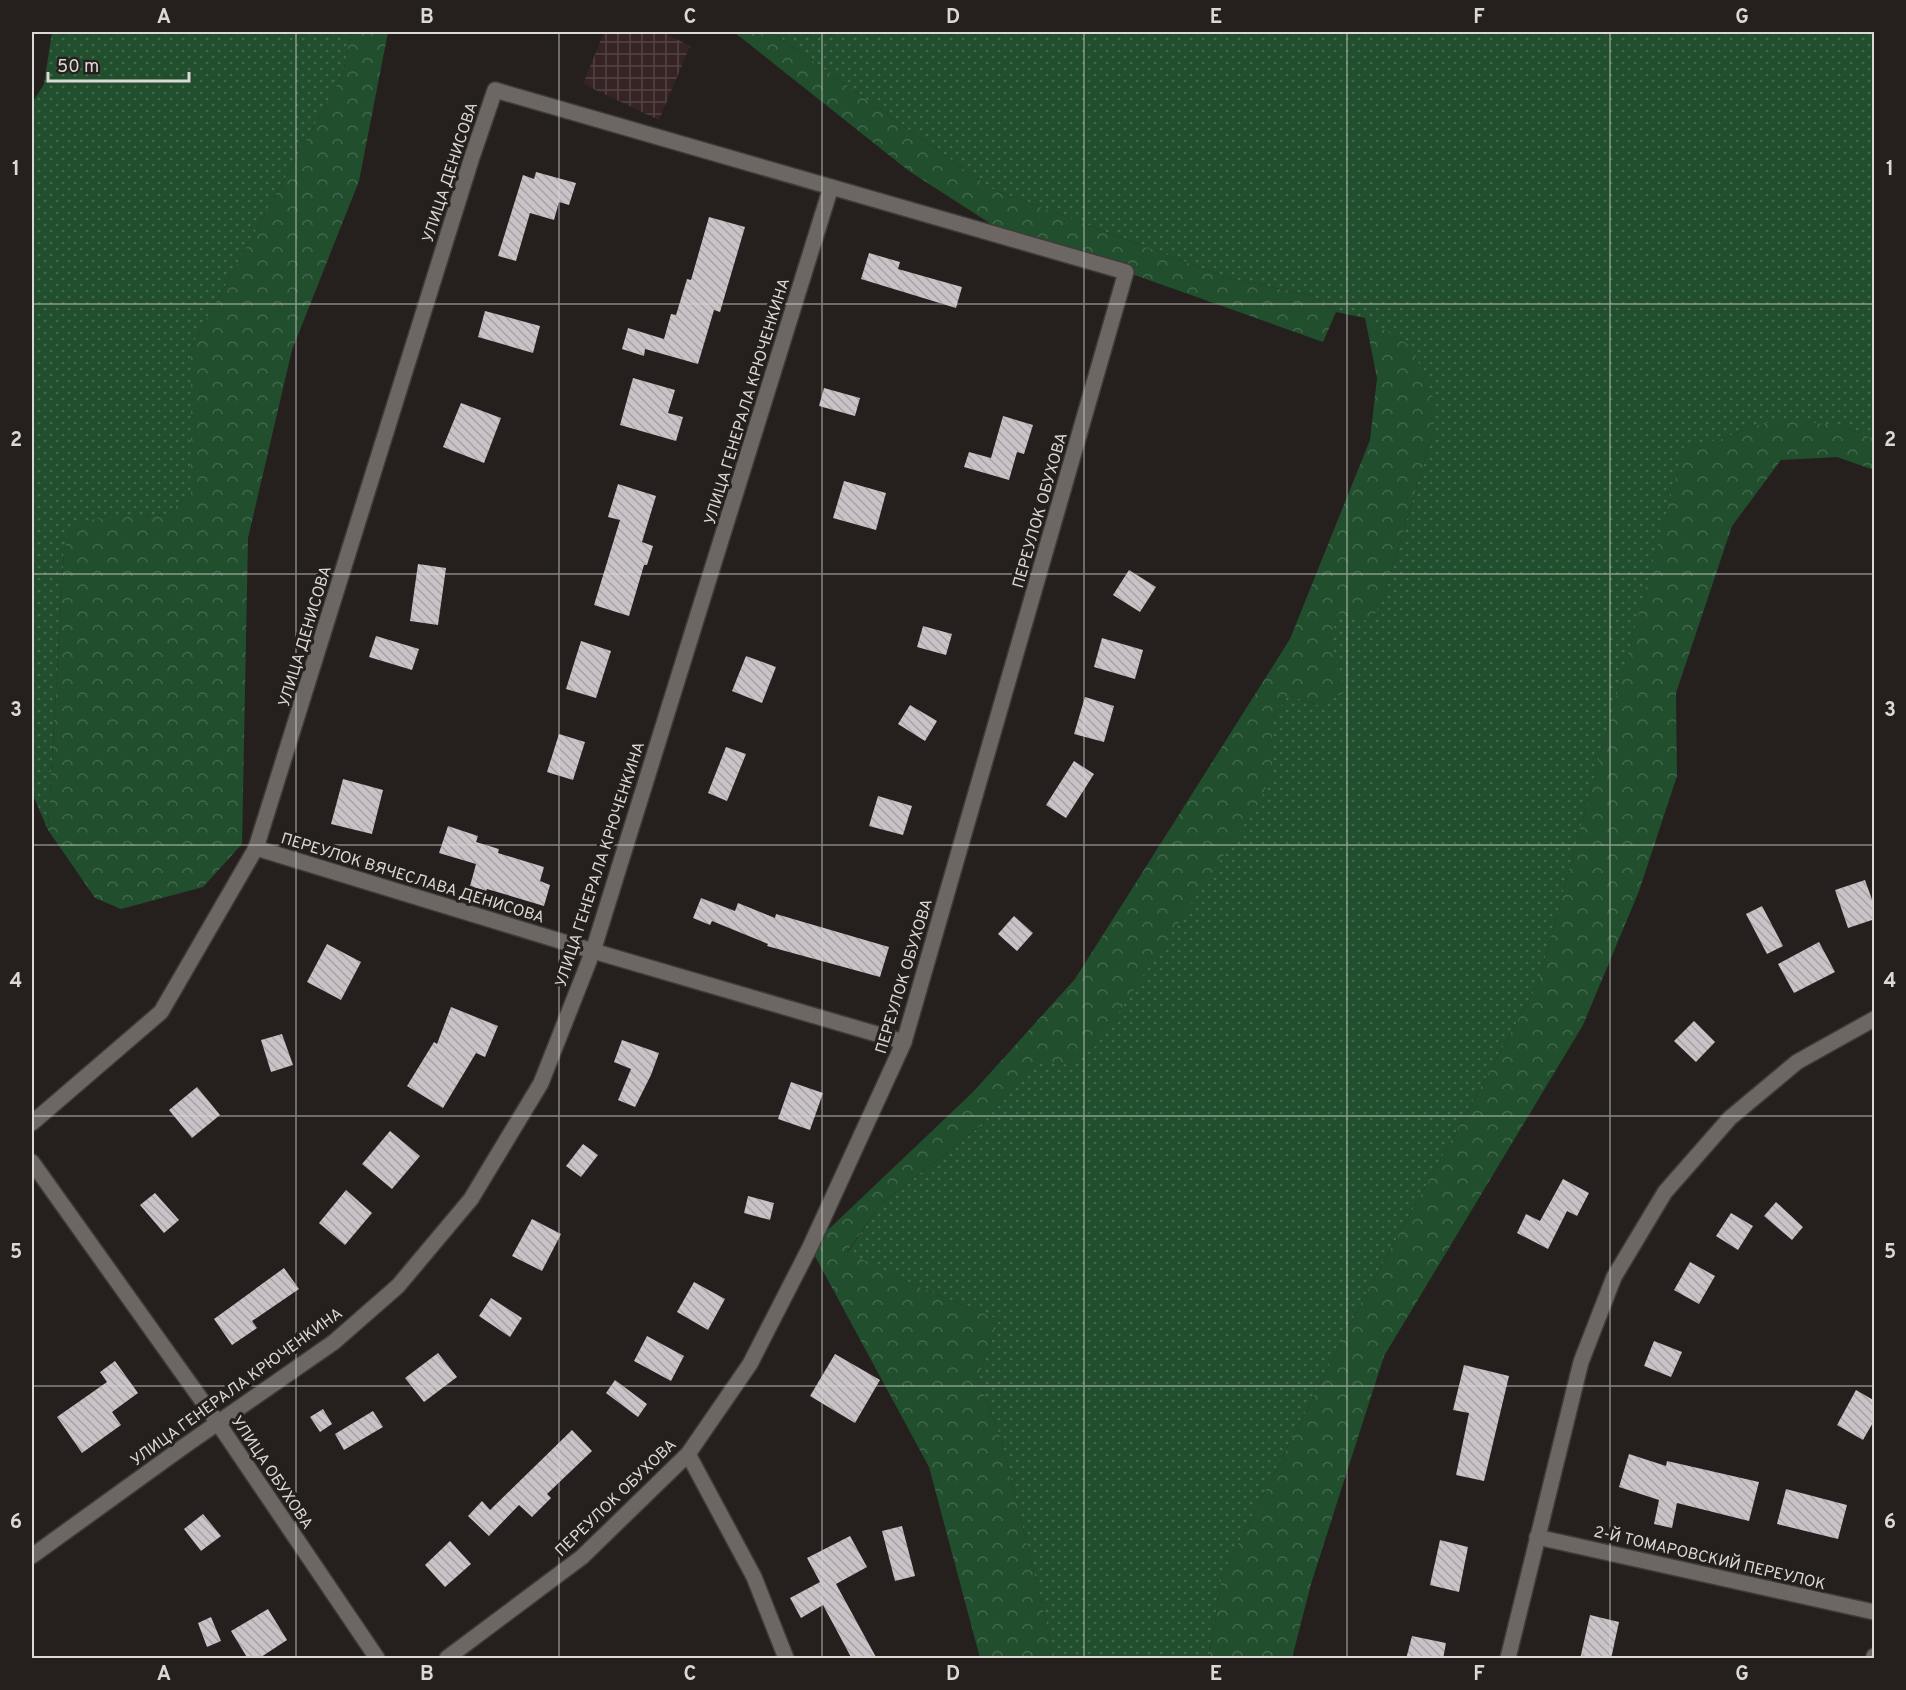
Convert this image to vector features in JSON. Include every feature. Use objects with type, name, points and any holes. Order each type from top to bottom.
[{"type":"street","name":"УЛИЦА ДЕНИСОВА","points":[[32,1123],[161,1012],[256,848],[468,168],[495,90],[831,187]]},
{"type":"street","name":"ПЕРЕУЛОК ОБУХОВА","points":[[447,1659],[582,1557],[688,1454],[750,1364],[810,1247],[904,1042],[1126,272],[831,187]]},
{"type":"street","name":"УЛИЦА ГЕНЕРАЛА КРЮЧЕНКИНА","points":[[32,1556],[334,1342],[398,1286],[471,1199],[541,1083],[593,951],[831,187]]},
{"type":"street","name":"ПЕРЕУЛОК ВЯЧЕСЛАВА ДЕНИСОВА","points":[[256,848],[593,951],[904,1042]]},
{"type":"street","points":[[1508,1659],[1581,1362],[1614,1277],[1665,1192],[1730,1118],[1797,1062],[1875,1019]]},
{"type":"street","name":"УЛИЦА ОБУХОВА","points":[[32,1162],[218,1423],[377,1659]]},
{"type":"street","points":[[688,1454],[754,1577],[786,1659]]},
{"type":"street","name":"2-Й ТОМАРОВСКИЙ ПЕРЕУЛОК","points":[[1537,1537],[1875,1612]]},
{"type":"shaded area","points":[[604,32],[662,32],[690,46],[659,120],[583,84]]},
{"type":"green space","points":[[52,32],[351,32],[343,74],[191,347],[191,493],[167,514],[73,522],[64,550],[48,830],[32,793],[32,103],[44,84]]},
{"type":"green space","points":[[351,32],[388,32],[359,181],[292,350],[248,538],[242,844],[203,887],[121,909],[95,898],[48,830],[64,550],[73,521],[167,514],[191,493],[191,347],[343,74]]},
{"type":"green space","points":[[734,32],[772,32],[992,189],[1228,278],[1313,296],[1336,312],[1323,342],[991,224],[909,171]]},
{"type":"green space","points":[[772,32],[1874,32],[1874,439],[1842,426],[1749,428],[1719,440],[1685,445],[1538,984],[1363,1299],[1222,1576],[1209,1658],[1055,1658],[1001,1439],[978,1378],[999,1320],[917,1286],[847,1253],[881,1204],[978,1128],[1040,1060],[1071,1065],[1272,774],[1272,719],[1288,695],[1318,705],[1329,640],[1339,613],[1384,596],[1434,429],[1433,400],[1365,318],[1336,312],[1313,296],[1228,278],[992,189]]},
{"type":"green space","points":[[1365,318],[1412,347],[1434,400],[1434,429],[1384,596],[1371,622],[1339,613],[1329,640],[1345,692],[1318,705],[1288,695],[1272,719],[1272,774],[1260,801],[1096,1046],[1071,1065],[1040,1061],[978,1128],[881,1204],[847,1252],[917,1286],[999,1320],[978,1378],[1001,1439],[1055,1658],[980,1658],[929,1467],[810,1247],[973,1092],[1075,979],[1290,639],[1370,440],[1377,378]]},
{"type":"green space","points":[[1779,419],[1842,426],[1874,439],[1874,470],[1837,457],[1781,460],[1732,526],[1676,693],[1677,776],[1639,891],[1583,1025],[1384,1356],[1311,1584],[1292,1658],[1209,1658],[1222,1576],[1363,1299],[1538,984],[1685,444],[1719,440]]},
{"type":"building","points":[[536,172],[576,183],[569,205],[559,202],[554,220],[530,213],[516,261],[498,256],[523,175],[534,179]]},
{"type":"building","points":[[709,217],[745,227],[720,312],[714,310],[698,364],[645,349],[644,356],[622,349],[628,328],[664,339],[671,314],[676,315],[687,279],[691,280]]},
{"type":"building","points":[[869,253],[900,262],[898,269],[962,287],[956,308],[861,279]]},
{"type":"building","points":[[485,311],[540,326],[533,353],[478,337]]},
{"type":"building","points":[[633,378],[675,390],[668,413],[683,417],[676,441],[620,425]]},
{"type":"building","points":[[824,388],[860,398],[855,416],[819,406]]},
{"type":"building","points":[[461,403],[501,418],[484,463],[443,447]]},
{"type":"building","points":[[1003,416],[1033,425],[1024,454],[1017,452],[1009,480],[964,467],[969,452],[991,458]]},
{"type":"building","points":[[844,481],[886,493],[876,530],[833,518]]},
{"type":"building","points":[[618,484],[656,496],[642,542],[653,546],[647,565],[644,565],[629,616],[594,605],[620,520],[608,517]]},
{"type":"building","points":[[418,564],[446,568],[438,625],[410,621]]},
{"type":"building","points":[[1129,570],[1156,587],[1140,612],[1113,595]]},
{"type":"building","points":[[923,626],[952,634],[946,655],[917,647]]},
{"type":"building","points":[[376,636],[419,649],[412,670],[369,657]]},
{"type":"building","points":[[1102,638],[1143,650],[1135,679],[1094,667]]},
{"type":"building","points":[[581,641],[611,651],[596,698],[566,689]]},
{"type":"building","points":[[746,656],[776,667],[762,703],[732,691]]},
{"type":"building","points":[[1085,697],[1114,706],[1104,742],[1074,734]]},
{"type":"building","points":[[910,705],[937,721],[925,741],[898,724]]},
{"type":"building","points":[[559,734],[585,742],[573,780],[547,772]]},
{"type":"building","points":[[726,747],[746,754],[727,801],[708,793]]},
{"type":"building","points":[[1074,761],[1094,774],[1066,818],[1046,805]]},
{"type":"building","points":[[343,779],[383,790],[372,834],[331,824]]},
{"type":"building","points":[[878,796],[912,806],[903,835],[869,826]]},
{"type":"building","points":[[448,826],[478,836],[476,842],[499,849],[498,853],[544,867],[540,881],[550,885],[544,906],[470,886],[476,864],[439,853]]},
{"type":"building","points":[[1865,880],[1875,908],[1875,919],[1848,928],[1835,890]]},
{"type":"building","points":[[701,898],[735,911],[738,903],[775,918],[776,914],[889,947],[880,977],[767,946],[768,944],[712,921],[710,925],[693,918]]},
{"type":"building","points":[[1762,906],[1783,946],[1767,954],[1746,914]]},
{"type":"building","points":[[1014,916],[1033,933],[1017,951],[998,934]]},
{"type":"building","points":[[1819,942],[1835,972],[1794,993],[1778,964]]},
{"type":"building","points":[[327,944],[361,962],[341,1000],[307,982]]},
{"type":"building","points":[[451,1007],[498,1026],[485,1057],[476,1053],[443,1108],[407,1086],[434,1042],[437,1044]]},
{"type":"building","points":[[1694,1021],[1715,1042],[1696,1062],[1674,1041]]},
{"type":"building","points":[[282,1034],[293,1065],[271,1072],[261,1040]]},
{"type":"building","points":[[622,1040],[659,1053],[635,1107],[618,1100],[631,1069],[614,1062]]},
{"type":"building","points":[[791,1082],[823,1093],[810,1130],[778,1119]]},
{"type":"building","points":[[197,1087],[220,1115],[192,1138],[169,1110]]},
{"type":"building","points":[[390,1131],[420,1156],[392,1189],[362,1164]]},
{"type":"building","points":[[583,1144],[598,1155],[581,1177],[566,1166]]},
{"type":"building","points":[[1563,1179],[1589,1193],[1577,1216],[1567,1211],[1548,1249],[1517,1233],[1526,1214],[1540,1221]]},
{"type":"building","points":[[346,1190],[372,1213],[345,1245],[319,1223]]},
{"type":"building","points":[[155,1193],[179,1220],[164,1233],[140,1205]]},
{"type":"building","points":[[748,1196],[774,1203],[770,1220],[744,1213]]},
{"type":"building","points":[[1776,1202],[1803,1227],[1792,1240],[1764,1216]]},
{"type":"building","points":[[1731,1213],[1753,1226],[1738,1250],[1716,1236]]},
{"type":"building","points":[[532,1219],[561,1234],[542,1271],[512,1256]]},
{"type":"building","points":[[1690,1262],[1715,1276],[1699,1304],[1674,1290]]},
{"type":"building","points":[[284,1268],[299,1289],[252,1321],[257,1328],[232,1345],[214,1319]]},
{"type":"building","points":[[694,1282],[725,1299],[708,1330],[677,1312]]},
{"type":"building","points":[[491,1298],[522,1318],[510,1337],[479,1316]]},
{"type":"building","points":[[647,1336],[684,1356],[671,1381],[634,1361]]},
{"type":"building","points":[[1654,1341],[1682,1352],[1671,1377],[1644,1366]]},
{"type":"building","points":[[438,1353],[457,1377],[424,1402],[405,1378]]},
{"type":"building","points":[[835,1354],[880,1380],[855,1423],[810,1396]]},
{"type":"building","points":[[115,1361],[138,1393],[112,1412],[121,1425],[82,1453],[57,1417],[107,1382],[100,1372]]},
{"type":"building","points":[[1464,1365],[1509,1376],[1484,1481],[1456,1475],[1469,1413],[1453,1410]]},
{"type":"building","points":[[615,1380],[647,1404],[638,1417],[606,1393]]},
{"type":"building","points":[[1856,1390],[1875,1401],[1875,1419],[1863,1440],[1837,1425]]},
{"type":"building","points":[[323,1409],[332,1424],[320,1432],[310,1417]]},
{"type":"building","points":[[373,1411],[383,1427],[344,1450],[335,1434]]},
{"type":"building","points":[[572,1430],[592,1451],[547,1494],[551,1498],[532,1517],[519,1505],[489,1536],[468,1516],[482,1501],[490,1510]]},
{"type":"building","points":[[1629,1454],[1666,1466],[1667,1461],[1759,1482],[1749,1521],[1677,1503],[1672,1528],[1654,1524],[1659,1500],[1619,1487]]},
{"type":"building","points":[[1786,1489],[1847,1505],[1838,1539],[1777,1524]]},
{"type":"building","points":[[203,1514],[221,1536],[201,1551],[184,1529]]},
{"type":"building","points":[[902,1526],[915,1576],[895,1581],[882,1531]]},
{"type":"building","points":[[850,1536],[867,1567],[836,1584],[877,1659],[852,1659],[823,1605],[801,1618],[790,1598],[820,1582],[807,1558]]},
{"type":"building","points":[[1440,1540],[1468,1547],[1459,1592],[1430,1585]]},
{"type":"building","points":[[450,1541],[471,1564],[445,1587],[425,1565]]},
{"type":"building","points":[[268,1609],[287,1640],[258,1659],[248,1659],[231,1631]]},
{"type":"building","points":[[1590,1615],[1619,1622],[1611,1659],[1580,1659]]},
{"type":"building","points":[[211,1617],[221,1641],[207,1647],[198,1623]]},
{"type":"building","points":[[1412,1636],[1446,1643],[1443,1659],[1406,1659]]}]
